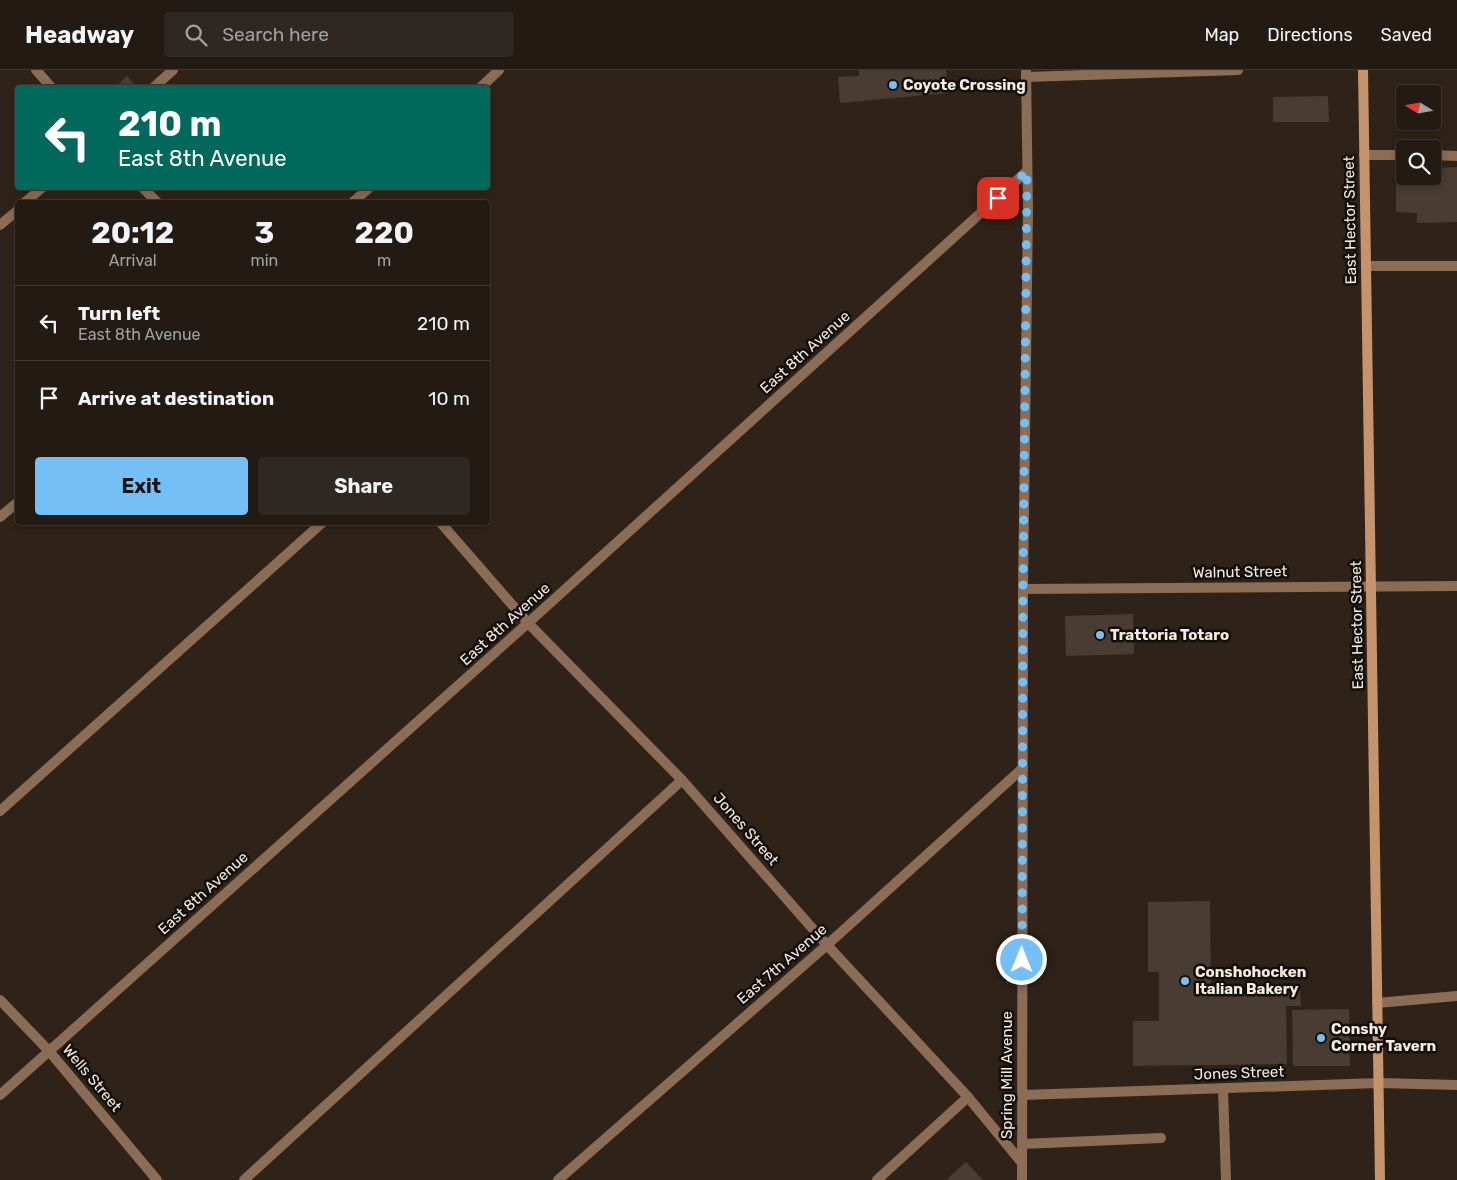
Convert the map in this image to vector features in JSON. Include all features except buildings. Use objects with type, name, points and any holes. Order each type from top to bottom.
[{"type":"main road","name":"East Hector Street","points":[[1363,70],[1380,1180]]},
{"type":"street","points":[[36,70],[49,85]]},
{"type":"street","points":[[156,85],[172,70]]},
{"type":"street","points":[[483,85],[499,70]]},
{"type":"street","points":[[1026,73],[1238,70]]},
{"type":"street","name":"Spring Mill Avenue","points":[[1022,1180],[1026,73]]},
{"type":"street","points":[[1364,155],[1396,155]]},
{"type":"street","points":[[1441,156],[1457,156]]},
{"type":"street","name":"East 8th Avenue","points":[[0,1095],[528,623],[1027,171]]},
{"type":"street","points":[[27,200],[40,190]]},
{"type":"street","points":[[145,190],[155,200]]},
{"type":"street","points":[[355,200],[368,190]]},
{"type":"street","points":[[0,225],[15,212]]},
{"type":"street","points":[[1366,266],[1457,266]]},
{"type":"street","points":[[0,517],[15,504]]},
{"type":"street","points":[[0,811],[320,525]]},
{"type":"street","name":"Jones Street","points":[[443,525],[528,623],[682,780],[827,945],[968,1097],[1022,1163]]},
{"type":"street","name":"Walnut Street","points":[[1023,589],[1371,585],[1457,586]]},
{"type":"street","name":"East 7th Avenue","points":[[558,1180],[827,945],[1022,768]]},
{"type":"street","points":[[244,1180],[682,780]]},
{"type":"street","points":[[1377,1003],[1457,996]]},
{"type":"street","name":"Wells Street","points":[[0,1000],[49,1051],[157,1180]]},
{"type":"street","name":"Jones Street","points":[[1022,1095],[1378,1084],[1457,1085]]},
{"type":"street","points":[[1223,1089],[1226,1180]]},
{"type":"street","points":[[877,1180],[968,1097]]},
{"type":"street","points":[[1022,1144],[1161,1138]]},
{"type":"place","name":"Coyote Crossing","points":[[893,85]]},
{"type":"place","name":"Trattoria Totaro","points":[[1100,635]]},
{"type":"place","name":"Conshohocken Italian Bakery","points":[[1185,981]]},
{"type":"place","name":"Conshy Corner Tavern","points":[[1321,1038]]},
{"type":"route","points":[[998,198],[1027,171],[1022,960]]}]
